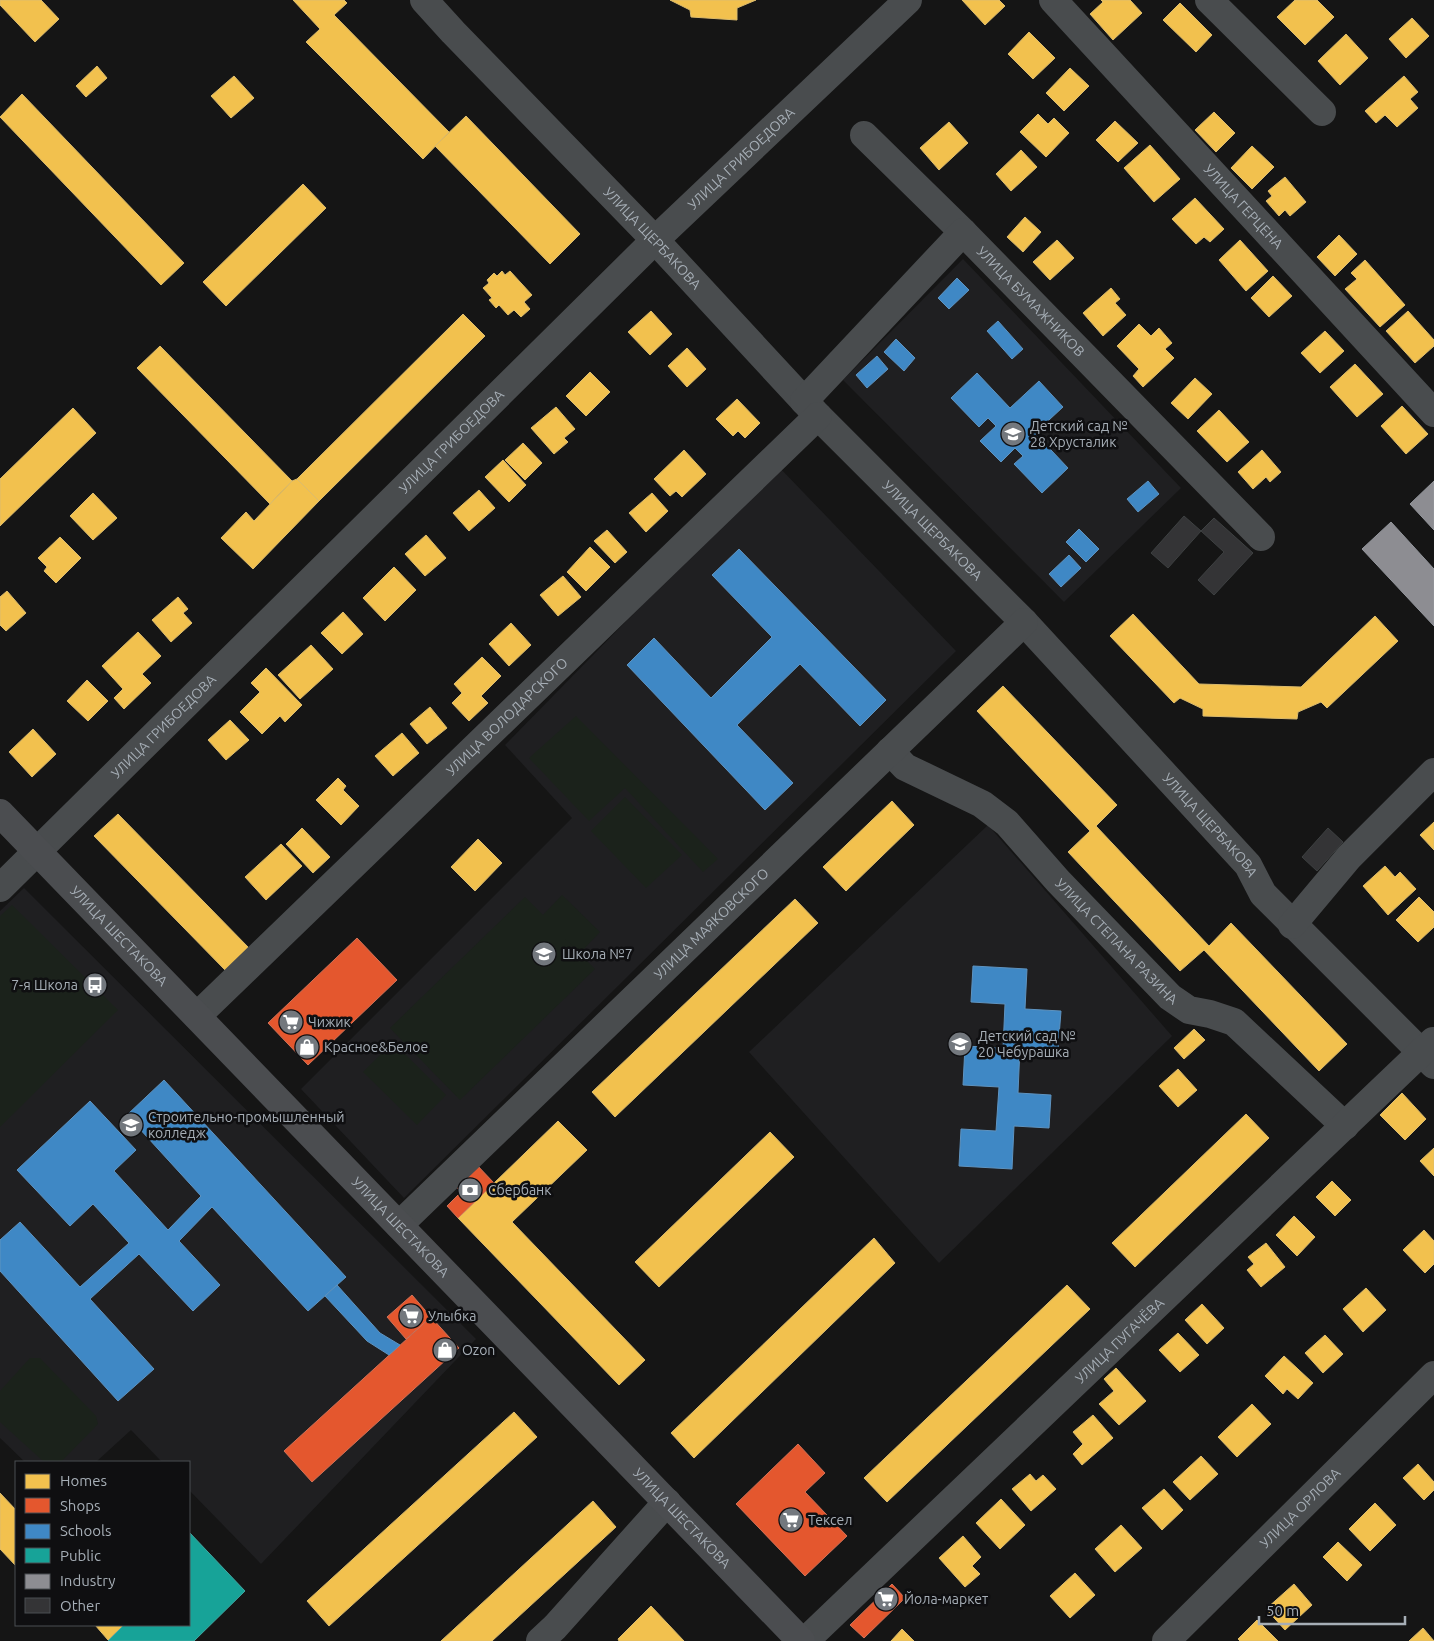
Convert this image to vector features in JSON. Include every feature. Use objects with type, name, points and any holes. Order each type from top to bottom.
[{"type":"main road","name":"УЛИЦА ШЕСТАКОВА","points":[[0,814],[801,1641]]},
{"type":"street","name":"УЛИЦА ЩЕРБАКОВА","points":[[424,0],[655,240],[811,409],[1024,622],[1248,865],[1263,894],[1292,925],[1430,1053]]},
{"type":"street","name":"УЛИЦА ГРИБОЕДОВА","points":[[0,888],[655,240],[908,0]]},
{"type":"street","name":"УЛИЦА ГЕРЦЕНА","points":[[1053,0],[1434,413]]},
{"type":"street","points":[[1210,0],[1322,112]]},
{"type":"street","name":"УЛИЦА БУМАЖНИКОВ","points":[[864,135],[963,232],[1260,537]]},
{"type":"street","points":[[811,409],[963,232]]},
{"type":"street","name":"УЛИЦА ВОЛОДАРСКОГО","points":[[197,1016],[811,409]]},
{"type":"street","name":"УЛИЦА МАЯКОВСКОГО","points":[[399,1225],[1024,622]]},
{"type":"street","name":"УЛИЦА СТЕПАНА РАЗИНА","points":[[890,751],[905,767],[982,804],[1007,823],[1058,881],[1170,997],[1188,1010],[1210,1014],[1234,1022],[1345,1126]]},
{"type":"street","points":[[1292,925],[1349,857],[1434,772]]},
{"type":"street","name":"УЛИЦА ПУГАЧЁВА","points":[[805,1641],[1345,1126],[1430,1053]]},
{"type":"street","name":"УЛИЦА ОРЛОВА","points":[[1166,1641],[1434,1375]]},
{"type":"street","points":[[540,1641],[667,1502]]},
{"type":"shaded area","name":"Детский сад № 28 Хрусталик","points":[[963,259],[1181,488],[1064,602],[843,380]]},
{"type":"shaded area","name":"Школа №7","points":[[778,466],[956,651],[404,1198],[301,1089],[572,818],[505,745]]},
{"type":"shaded area","points":[[576,716],[718,859],[703,872],[625,788],[589,821],[529,758]]},
{"type":"shaded area","points":[[625,797],[682,855],[646,888],[591,831]]},
{"type":"shaded area","name":"Детский сад № 20 Чебурашка","points":[[988,825],[1172,1036],[939,1263],[749,1052]]},
{"type":"shaded area","name":"Строительно-промышленный колледж","points":[[24,888],[476,1339],[261,1564],[190,1491],[190,1461],[161,1461],[131,1430],[97,1461],[24,1461],[0,1438],[0,911]]},
{"type":"shaded area","points":[[562,895],[600,932],[580,953],[565,939],[595,969],[460,1100],[390,1028],[525,897],[543,915]]},
{"type":"shaded area","points":[[12,905],[118,1010],[0,1127],[0,916]]},
{"type":"shaded area","points":[[393,1042],[446,1095],[417,1125],[363,1072]]},
{"type":"shaded area","points":[[30,1358],[40,1358],[96,1416],[98,1424],[62,1461],[43,1461],[0,1422],[0,1391]]},
{"type":"building: Homes","points":[[0,0],[41,0],[59,19],[35,42],[0,5]]},
{"type":"building: Homes","points":[[293,0],[344,0],[347,3],[334,15],[449,132],[423,159],[306,42],[320,29]]},
{"type":"building: Homes","points":[[670,0],[756,0],[737,8],[737,20],[691,17],[690,10]]},
{"type":"building: Homes","points":[[962,0],[999,0],[1005,6],[985,25]]},
{"type":"building: Homes","points":[[1101,0],[1130,0],[1142,13],[1113,40],[1090,14],[1103,2]]},
{"type":"building: Homes","points":[[1295,0],[1317,0],[1334,17],[1305,45],[1277,17]]},
{"type":"building: Homes","points":[[1180,3],[1212,35],[1196,52],[1163,20]]},
{"type":"building: Homes","points":[[1412,18],[1429,36],[1406,58],[1389,39]]},
{"type":"building: Homes","points":[[1029,32],[1055,58],[1033,79],[1008,54]]},
{"type":"building: Homes","points":[[1346,34],[1368,58],[1340,85],[1318,61]]},
{"type":"building: Homes","points":[[97,66],[107,78],[86,97],[76,86]]},
{"type":"building: Homes","points":[[1070,68],[1089,86],[1064,111],[1046,93]]},
{"type":"building: Homes","points":[[234,76],[254,98],[231,118],[211,96]]},
{"type":"building: Homes","points":[[1404,76],[1418,92],[1410,99],[1418,108],[1397,127],[1385,115],[1376,123],[1365,111]]},
{"type":"building: Homes","points":[[22,94],[184,263],[161,285],[0,117]]},
{"type":"building: Homes","points":[[1214,112],[1235,133],[1216,152],[1195,130]]},
{"type":"building: Homes","points":[[1038,114],[1048,124],[1054,118],[1069,133],[1046,157],[1020,132]]},
{"type":"building: Homes","points":[[466,116],[580,234],[550,264],[435,146]]},
{"type":"building: Homes","points":[[1115,121],[1138,143],[1118,162],[1096,140]]},
{"type":"building: Homes","points":[[949,122],[968,143],[939,170],[920,148]]},
{"type":"building: Homes","points":[[1150,145],[1180,179],[1154,202],[1124,168]]},
{"type":"building: Homes","points":[[1252,146],[1274,167],[1252,189],[1231,168]]},
{"type":"building: Homes","points":[[1021,150],[1037,167],[1011,191],[996,174]]},
{"type":"building: Homes","points":[[1285,177],[1306,202],[1290,216],[1285,210],[1279,216],[1266,201],[1272,196],[1268,191]]},
{"type":"building: Homes","points":[[303,184],[326,208],[226,306],[203,282]]},
{"type":"building: Homes","points":[[1195,198],[1224,229],[1210,242],[1204,237],[1196,244],[1172,219]]},
{"type":"building: Homes","points":[[1025,217],[1041,232],[1023,252],[1007,237]]},
{"type":"building: Homes","points":[[1339,235],[1357,254],[1335,276],[1317,257]]},
{"type":"building: Homes","points":[[1057,240],[1074,258],[1050,280],[1033,262]]},
{"type":"building: Homes","points":[[1240,240],[1268,271],[1246,291],[1219,260]]},
{"type":"building: Homes","points":[[1365,260],[1405,305],[1380,327],[1345,289],[1357,279],[1351,273]]},
{"type":"building: Homes","points":[[502,271],[505,275],[510,271],[532,295],[524,302],[530,309],[521,317],[514,310],[508,315],[499,305],[496,308],[489,300],[492,298],[483,288],[489,283],[487,280],[494,273],[497,276]]},
{"type":"building: Homes","points":[[1273,276],[1292,296],[1269,317],[1251,298]]},
{"type":"building: Homes","points":[[1111,288],[1120,299],[1115,303],[1126,315],[1103,336],[1083,313]]},
{"type":"building: Homes","points":[[651,311],[672,334],[650,355],[628,332]]},
{"type":"building: Homes","points":[[1408,311],[1434,340],[1434,346],[1415,363],[1386,331]]},
{"type":"building: Homes","points":[[463,314],[485,336],[319,501],[297,479]]},
{"type":"building: Homes","points":[[1139,324],[1151,336],[1159,328],[1172,343],[1165,349],[1174,358],[1143,387],[1133,376],[1139,369],[1117,346]]},
{"type":"building: Homes","points":[[1325,331],[1344,351],[1320,373],[1301,353]]},
{"type":"building: Homes","points":[[160,346],[292,481],[270,504],[137,368]]},
{"type":"building: Homes","points":[[687,348],[706,369],[687,387],[668,366]]},
{"type":"building: Homes","points":[[1355,364],[1383,394],[1357,417],[1330,387]]},
{"type":"building: Homes","points":[[590,372],[610,392],[586,416],[566,396]]},
{"type":"building: Homes","points":[[1195,378],[1212,394],[1188,419],[1171,403]]},
{"type":"building: Homes","points":[[737,399],[760,423],[745,438],[738,431],[733,436],[716,419]]},
{"type":"building: Homes","points":[[1402,406],[1428,434],[1406,454],[1381,426]]},
{"type":"building: Homes","points":[[556,407],[575,429],[564,438],[568,442],[554,454],[531,428]]},
{"type":"building: Homes","points":[[73,408],[96,433],[0,526],[0,479]]},
{"type":"building: Homes","points":[[1219,410],[1249,442],[1227,462],[1197,431]]},
{"type":"building: Homes","points":[[523,443],[542,463],[525,480],[505,460]]},
{"type":"building: Homes","points":[[684,450],[706,474],[682,497],[676,491],[670,496],[654,479]]},
{"type":"building: Homes","points":[[1262,450],[1281,472],[1270,482],[1266,477],[1253,489],[1238,472]]},
{"type":"building: Homes","points":[[503,460],[526,485],[509,502],[485,477]]},
{"type":"building: Homes","points":[[297,479],[319,501],[253,569],[221,538],[246,512],[254,521],[292,481]]},
{"type":"building: Homes","points":[[479,490],[495,508],[469,531],[453,513]]},
{"type":"building: Homes","points":[[93,493],[117,518],[93,540],[70,516]]},
{"type":"building: Homes","points":[[652,493],[668,511],[646,532],[629,513]]},
{"type":"building: Homes","points":[[607,530],[627,552],[615,563],[594,541]]},
{"type":"building: Homes","points":[[426,535],[446,558],[425,576],[405,554]]},
{"type":"building: Homes","points":[[60,537],[81,558],[56,583],[44,571],[47,567],[38,558]]},
{"type":"building: Homes","points":[[590,547],[610,567],[586,591],[567,572]]},
{"type":"building: Homes","points":[[394,567],[416,590],[385,621],[363,598]]},
{"type":"building: Homes","points":[[563,576],[581,597],[558,616],[540,595]]},
{"type":"building: Homes","points":[[7,591],[26,613],[6,631],[0,625],[0,597]]},
{"type":"building: Homes","points":[[178,597],[188,609],[183,613],[192,623],[171,642],[152,620]]},
{"type":"building: Homes","points":[[343,612],[363,634],[342,654],[321,633]]},
{"type":"building: Homes","points":[[1133,614],[1199,684],[1301,687],[1375,616],[1398,641],[1327,708],[1321,702],[1298,712],[1297,719],[1203,716],[1203,709],[1180,698],[1174,703],[1110,636]]},
{"type":"building: Homes","points":[[511,623],[531,645],[509,666],[489,644]]},
{"type":"building: Homes","points":[[138,632],[161,656],[142,674],[151,683],[124,709],[114,698],[123,689],[102,666]]},
{"type":"building: Homes","points":[[311,645],[333,669],[300,699],[278,675]]},
{"type":"building: Homes","points":[[482,657],[501,676],[481,696],[488,703],[469,721],[452,703],[462,693],[454,684]]},
{"type":"building: Homes","points":[[266,668],[302,705],[285,722],[280,716],[262,734],[240,712],[260,692],[251,683]]},
{"type":"building: Homes","points":[[87,680],[108,701],[88,721],[67,701]]},
{"type":"building: Homes","points":[[1003,686],[1117,805],[1096,826],[1209,946],[1231,923],[1347,1044],[1319,1071],[1204,950],[1180,971],[1068,852],[1090,831],[977,711]]},
{"type":"building: Homes","points":[[430,707],[447,728],[427,744],[410,724]]},
{"type":"building: Homes","points":[[230,720],[249,740],[226,760],[208,740]]},
{"type":"building: Homes","points":[[33,729],[56,754],[32,777],[9,752]]},
{"type":"building: Homes","points":[[402,733],[419,753],[393,776],[375,756]]},
{"type":"building: Homes","points":[[338,778],[346,786],[343,790],[359,806],[341,825],[316,800]]},
{"type":"building: Homes","points":[[892,801],[914,825],[846,891],[823,867]]},
{"type":"building: Homes","points":[[118,814],[249,948],[226,971],[94,836]]},
{"type":"building: Homes","points":[[1434,822],[1434,850],[1420,835]]},
{"type":"building: Homes","points":[[302,828],[330,857],[313,873],[286,844]]},
{"type":"building: Homes","points":[[478,839],[502,863],[475,891],[451,867]]},
{"type":"building: Homes","points":[[281,844],[302,866],[266,900],[245,877]]},
{"type":"building: Homes","points":[[1385,866],[1395,877],[1400,872],[1416,889],[1388,915],[1363,886]]},
{"type":"building: Homes","points":[[1419,897],[1434,912],[1434,927],[1418,942],[1396,920]]},
{"type":"building: Homes","points":[[795,899],[818,923],[615,1117],[592,1092]]},
{"type":"building: Homes","points":[[1194,1029],[1205,1040],[1184,1059],[1174,1048]]},
{"type":"building: Homes","points":[[1178,1069],[1197,1090],[1178,1107],[1159,1086]]},
{"type":"building: Homes","points":[[1402,1093],[1426,1119],[1405,1140],[1380,1115]]},
{"type":"building: Homes","points":[[1246,1114],[1269,1138],[1135,1267],[1112,1243]]},
{"type":"building: Homes","points":[[558,1121],[587,1150],[512,1222],[645,1360],[619,1385],[458,1218]]},
{"type":"building: Homes","points":[[770,1132],[794,1157],[659,1287],[635,1262]]},
{"type":"building: Homes","points":[[1434,1148],[1434,1176],[1420,1161]]},
{"type":"building: Homes","points":[[1332,1181],[1351,1200],[1335,1216],[1316,1197]]},
{"type":"building: Homes","points":[[1294,1216],[1315,1237],[1297,1256],[1276,1235]]},
{"type":"building: Homes","points":[[1424,1230],[1434,1241],[1434,1264],[1425,1273],[1403,1250]]},
{"type":"building: Homes","points":[[874,1238],[895,1263],[694,1458],[671,1433]]},
{"type":"building: Homes","points":[[1266,1243],[1285,1267],[1261,1287],[1247,1270],[1254,1264],[1248,1257]]},
{"type":"building: Homes","points":[[1067,1285],[1090,1309],[887,1502],[864,1478]]},
{"type":"building: Homes","points":[[1366,1288],[1386,1310],[1363,1332],[1343,1309]]},
{"type":"building: Homes","points":[[1202,1304],[1224,1328],[1207,1344],[1185,1320]]},
{"type":"building: Homes","points":[[1178,1333],[1199,1355],[1180,1372],[1159,1350]]},
{"type":"building: Homes","points":[[1325,1335],[1343,1354],[1323,1373],[1305,1353]]},
{"type":"building: Homes","points":[[1284,1356],[1313,1383],[1298,1399],[1287,1389],[1283,1394],[1265,1376]]},
{"type":"building: Homes","points":[[1116,1368],[1146,1401],[1119,1425],[1099,1404],[1114,1391],[1104,1379]]},
{"type":"building: Homes","points":[[1252,1404],[1271,1424],[1237,1457],[1218,1437]]},
{"type":"building: Homes","points":[[514,1412],[537,1437],[329,1626],[307,1601]]},
{"type":"building: Homes","points":[[1093,1415],[1113,1438],[1082,1465],[1073,1454],[1083,1444],[1073,1432]]},
{"type":"building: Homes","points":[[1201,1456],[1218,1474],[1190,1500],[1173,1482]]},
{"type":"building: Homes","points":[[1418,1464],[1434,1482],[1434,1490],[1424,1500],[1403,1478]]},
{"type":"building: Homes","points":[[1030,1474],[1036,1481],[1043,1475],[1056,1489],[1031,1511],[1012,1489]]},
{"type":"building: Homes","points":[[1164,1489],[1183,1510],[1162,1530],[1142,1508]]},
{"type":"building: Homes","points":[[0,1493],[15,1509],[15,1565],[0,1549]]},
{"type":"building: Homes","points":[[1001,1499],[1025,1525],[1000,1549],[976,1523]]},
{"type":"building: Homes","points":[[593,1501],[616,1527],[492,1641],[441,1641]]},
{"type":"building: Homes","points":[[1375,1503],[1396,1525],[1370,1551],[1349,1529]]},
{"type":"building: Homes","points":[[1121,1525],[1142,1548],[1115,1572],[1095,1549]]},
{"type":"building: Homes","points":[[963,1536],[981,1557],[972,1566],[980,1574],[965,1587],[939,1558]]},
{"type":"building: Homes","points":[[1338,1542],[1362,1565],[1347,1581],[1323,1557]]},
{"type":"building: Homes","points":[[1075,1573],[1095,1595],[1070,1618],[1050,1596]]},
{"type":"building: Homes","points":[[1294,1584],[1312,1605],[1285,1630],[1266,1609]]},
{"type":"building: Homes","points":[[651,1606],[684,1641],[619,1641],[618,1639]]},
{"type":"building: Homes","points":[[1257,1620],[1278,1641],[1240,1641],[1238,1639]]},
{"type":"building: Homes","points":[[96,1626],[123,1626],[108,1640]]},
{"type":"building: Homes","points":[[1423,1628],[1434,1641],[1409,1641]]},
{"type":"building: Homes","points":[[902,1629],[914,1641],[891,1641]]},
{"type":"building: Shops","points":[[357,938],[397,980],[308,1065],[268,1023]]},
{"type":"building: Shops","points":[[476,1164],[494,1183],[458,1218],[447,1206],[461,1192],[454,1185]]},
{"type":"building: Shops","points":[[412,1295],[431,1317],[406,1339],[387,1317]]},
{"type":"building: Shops","points":[[431,1317],[459,1348],[312,1482],[284,1451]]},
{"type":"building: Shops","name":"Тексел","points":[[798,1444],[825,1473],[805,1492],[847,1536],[805,1576],[736,1504]]},
{"type":"building: Shops","points":[[892,1584],[905,1598],[864,1638],[850,1625]]},
{"type":"building: Schools","points":[[957,278],[969,290],[949,309],[938,298]]},
{"type":"building: Schools","points":[[998,321],[1023,349],[1012,359],[987,331]]},
{"type":"building: Schools","points":[[896,339],[915,358],[904,371],[884,352]]},
{"type":"building: Schools","points":[[877,356],[888,369],[867,388],[856,375]]},
{"type":"building: Schools","points":[[977,373],[1010,408],[1039,381],[1063,407],[1035,433],[1068,468],[1042,493],[1014,464],[1023,456],[1015,448],[1001,462],[980,441],[996,426],[988,418],[979,427],[951,398]]},
{"type":"building: Schools","points":[[1148,481],[1159,494],[1138,512],[1127,499]]},
{"type":"building: Schools","points":[[1079,529],[1099,549],[1086,562],[1066,542]]},
{"type":"building: Schools","points":[[739,549],[886,700],[860,726],[800,664],[737,725],[793,783],[765,810],[627,665],[654,638],[711,698],[772,637],[712,575]]},
{"type":"building: Schools","points":[[1069,555],[1081,568],[1061,587],[1049,574]]},
{"type":"building: Schools","points":[[973,966],[1027,969],[1025,1009],[1061,1011],[1058,1050],[1020,1047],[1018,1093],[1051,1095],[1049,1128],[1014,1126],[1012,1169],[959,1166],[961,1129],[996,1131],[999,1087],[963,1085],[965,1046],[1003,1048],[1005,1004],[971,1002]]},
{"type":"building: Schools","points":[[164,1080],[346,1277],[308,1311],[212,1207],[179,1241],[220,1285],[193,1311],[139,1254],[90,1299],[154,1369],[118,1401],[0,1271],[0,1240],[20,1222],[80,1287],[129,1243],[93,1204],[70,1226],[17,1170],[90,1101],[136,1150],[114,1171],[168,1230],[201,1196],[127,1115]]},
{"type":"building: Schools","points":[[337,1285],[380,1333],[400,1345],[389,1355],[367,1341],[325,1296]]},
{"type":"building: Public","points":[[190,1533],[245,1591],[194,1641],[108,1641],[123,1626],[190,1626]]},
{"type":"building: Industry","points":[[1434,481],[1434,530],[1410,504]]},
{"type":"building: Industry","points":[[1391,522],[1434,569],[1434,626],[1362,549]]},
{"type":"building: Other","points":[[1184,516],[1201,531],[1168,568],[1151,553]]},
{"type":"building: Other","points":[[1214,518],[1253,553],[1214,595],[1198,580],[1224,552],[1201,531]]},
{"type":"building: Other","points":[[1328,828],[1343,842],[1317,871],[1302,857]]},
{"type":"place","name":"Детский сад № 28 Хрусталик","points":[[1013,434]]},
{"type":"place","name":"Школа №7","points":[[544,954]]},
{"type":"place","name":"7-я Школа","points":[[95,985]]},
{"type":"place","name":"Чижик","points":[[291,1022]]},
{"type":"place","name":"Детский сад № 20 Чебурашка","points":[[960,1044]]},
{"type":"place","name":"Красное&Белое","points":[[307,1047]]},
{"type":"place","name":"Строительно-промышленный колледж","points":[[131,1125]]},
{"type":"place","name":"Сбербанк","points":[[470,1190]]},
{"type":"place","name":"Улыбка","points":[[411,1316]]},
{"type":"place","name":"Ozon","points":[[445,1350]]},
{"type":"place","name":"Тексел","points":[[791,1520]]},
{"type":"place","name":"Йола-маркет","points":[[886,1599]]}]
